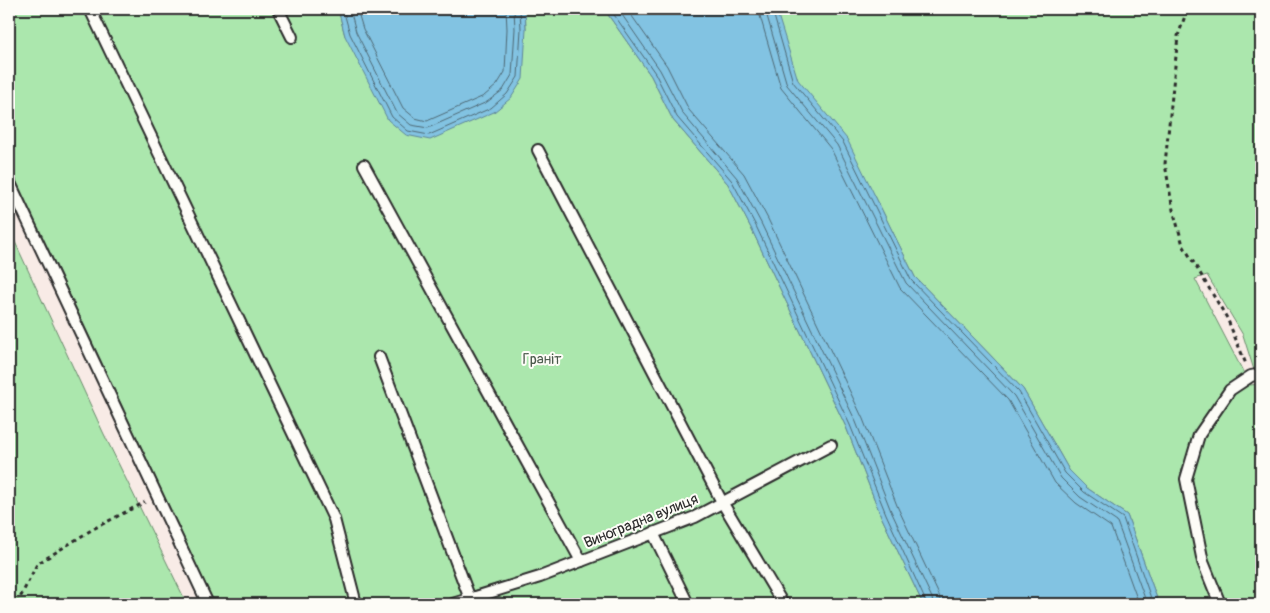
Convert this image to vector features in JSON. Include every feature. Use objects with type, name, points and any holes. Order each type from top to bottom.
[{"type":"lane","points":[[90,9],[334,519],[356,604]]},
{"type":"lane","points":[[278,9],[292,37]]},
{"type":"lane","points":[[538,150],[722,502],[782,604]]},
{"type":"lane","points":[[364,165],[581,561]]},
{"type":"lane","points":[[9,182],[208,604]]},
{"type":"lane","points":[[379,357],[472,602]]},
{"type":"lane","points":[[1220,604],[1204,562],[1186,479],[1199,435],[1230,390],[1256,375]]},
{"type":"lane","name":"Виноградна вулиця","points":[[453,604],[472,602],[695,516],[831,445]]},
{"type":"lane","points":[[653,533],[688,604]]},
{"type":"path","points":[[1196,9],[1186,13],[1178,36],[1165,164],[1173,210],[1183,245],[1227,318],[1256,375]]},
{"type":"path","points":[[17,604],[38,564],[92,529],[157,496]]},
{"type":"green space","name":"Граніт","points":[[9,9],[338,9],[345,36],[526,29],[525,9],[604,9],[651,76],[673,120],[728,184],[846,427],[881,516],[923,604],[215,604],[9,165]]},
{"type":"green space","points":[[650,9],[1261,9],[1261,368],[1254,370],[1243,335],[1207,275],[1195,279],[1250,385],[1261,384],[1261,604],[1159,604],[1127,515],[1087,488],[1069,470],[1023,389],[915,277],[874,194]]},
{"type":"green space","points":[[9,229],[103,432],[187,604],[9,604]]},
{"type":"water","points":[[338,9],[525,9],[526,29],[523,79],[511,98],[494,112],[430,140],[406,135],[388,120],[345,36]]},
{"type":"water","points":[[604,9],[776,9],[798,80],[847,139],[915,277],[1023,389],[1069,470],[1087,488],[1127,515],[1159,604],[923,604],[881,516],[846,427],[728,184],[673,120],[651,76]]}]
